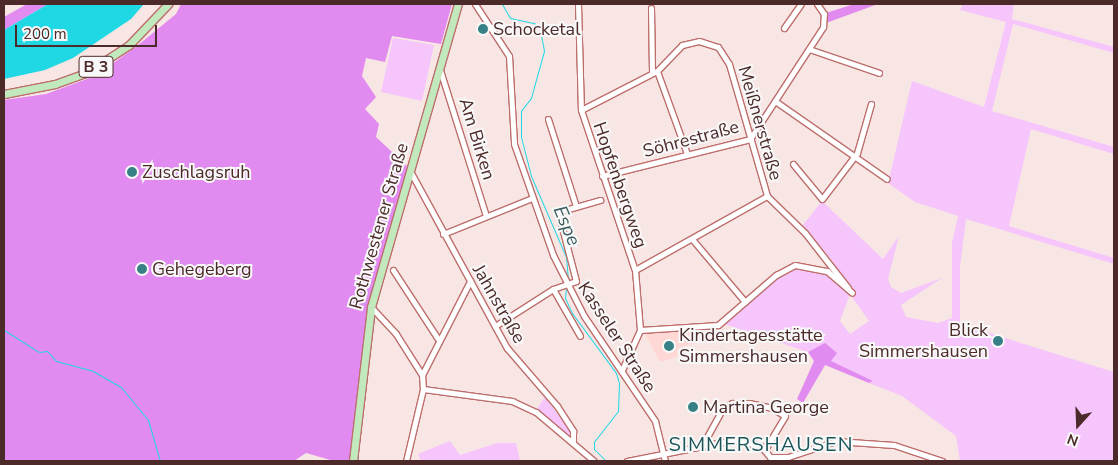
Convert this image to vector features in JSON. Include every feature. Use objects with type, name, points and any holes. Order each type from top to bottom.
[{"type":"main road","name":"B 3","points":[[4,94],[55,84],[86,73],[129,45],[168,4]]},
{"type":"main road","name":"Rothwestener Straße","points":[[353,461],[362,354],[371,306],[458,4]]},
{"type":"street","name":"Kasseler Straße","points":[[475,4],[509,56],[514,144],[532,198],[568,285],[655,421],[665,461]]},
{"type":"street","name":"Hopfenbergweg","points":[[578,4],[581,110],[635,270],[640,330],[622,370]]},
{"type":"street","points":[[784,28],[801,4]]},
{"type":"street","name":"Söhrestraße","points":[[602,176],[750,139],[776,101],[825,21],[817,4]]},
{"type":"street","points":[[651,8],[655,72],[687,154]]},
{"type":"street","name":"Meißnerstraße","points":[[581,110],[655,72],[682,45],[699,41],[718,47],[729,64],[767,196],[805,233],[848,288]]},
{"type":"street","points":[[809,49],[879,73]]},
{"type":"street","name":"Am Birken","points":[[440,70],[486,216]]},
{"type":"street","points":[[776,101],[887,178]]},
{"type":"street","points":[[793,164],[822,199],[855,155],[871,104]]},
{"type":"street","points":[[548,119],[576,206]]},
{"type":"street","name":"Jahnstraße","points":[[410,171],[507,348],[562,414],[573,431],[573,443]]},
{"type":"street","points":[[635,270],[767,196]]},
{"type":"street","points":[[443,234],[532,198]]},
{"type":"street","points":[[495,326],[553,289],[568,285],[576,280],[572,255],[558,212],[600,200]]},
{"type":"street","points":[[692,239],[744,302]]},
{"type":"street","points":[[640,330],[718,325],[785,268],[795,265],[827,271],[848,288],[852,294]]},
{"type":"street","points":[[393,270],[438,339]]},
{"type":"street","points":[[406,461],[423,389],[422,375],[438,339],[470,281]]},
{"type":"street","points":[[553,289],[580,336]]},
{"type":"street","points":[[371,306],[396,334],[422,375]]},
{"type":"street","points":[[423,389],[512,401],[536,412],[594,461]]},
{"type":"street","points":[[703,444],[714,422],[732,403],[772,408],[785,416],[766,448],[765,458],[788,459],[836,441],[894,445],[942,461]]},
{"type":"street","points":[[627,461],[665,455],[703,444],[733,440],[766,448]]},
{"type":"shaded area","points":[[27,4],[48,4],[4,30],[4,17]]},
{"type":"shaded area","points":[[181,4],[452,4],[441,44],[392,36],[385,62],[366,58],[362,76],[376,97],[365,109],[379,124],[376,137],[407,166],[368,321],[350,461],[334,461],[306,453],[294,461],[4,461],[4,100],[46,94],[95,76],[137,46],[176,14]]},
{"type":"shaded area","points":[[854,4],[878,4],[826,23],[826,13]]},
{"type":"shaded area","points":[[963,4],[1014,4],[1012,19],[1114,47],[1114,53],[1013,24],[992,111],[1114,147],[1114,154],[1031,129],[1009,226],[1114,258],[1114,264],[966,219],[960,267],[960,324],[1114,372],[1114,461],[960,461],[956,436],[902,396],[869,383],[873,381],[830,361],[825,344],[808,352],[721,323],[787,269],[826,272],[834,263],[803,225],[822,201],[883,259],[899,236],[888,279],[891,287],[901,293],[942,278],[901,305],[906,317],[938,323],[952,318],[952,243],[958,216],[915,202],[885,181],[890,175],[912,81],[984,107],[1006,22],[960,10]],"holes":[[[850,294],[869,321],[850,334],[840,321]]]},
{"type":"shaded area","points":[[393,38],[434,45],[422,101],[381,92]]},
{"type":"shaded area","name":"Kindertagesstätte Simmershausen","points":[[692,331],[694,343],[678,348],[677,357],[660,362],[644,332]]},
{"type":"shaded area","points":[[825,343],[837,353],[831,361],[873,381],[869,383],[825,365],[803,403],[797,399],[814,361],[808,352]]},
{"type":"shaded area","points":[[545,397],[569,430],[571,438],[537,409]]},
{"type":"shaded area","points":[[450,441],[460,455],[497,443],[516,443],[520,461],[421,461],[418,454]]},
{"type":"water","points":[[48,4],[144,4],[131,19],[73,58],[45,70],[4,79],[4,30]]},
{"type":"waterway","name":"Espe","points":[[502,4],[510,18],[534,23],[540,30],[544,51],[531,98],[521,111],[521,137],[531,176],[566,257],[568,281]]},
{"type":"waterway","name":"Espe","points":[[566,287],[565,298],[572,313],[616,373],[619,383],[618,411],[594,442],[594,449],[606,461]]},
{"type":"waterway","points":[[4,330],[39,352],[47,351],[56,361],[93,371],[121,387],[148,420],[160,461]]},
{"type":"place","name":"Schocketal","points":[[483,29]]},
{"type":"place","name":"Zuschlagsruh","points":[[132,172]]},
{"type":"place","name":"Gehegeberg","points":[[142,269]]},
{"type":"place","name":"Blick Simmershausen","points":[[998,341]]},
{"type":"place","name":"Kindertagesstätte Simmershausen","points":[[669,346]]},
{"type":"place","name":"Martina George","points":[[693,407]]},
{"type":"district","name":"SIMMERSHAUSEN","points":[[761,444]]}]
